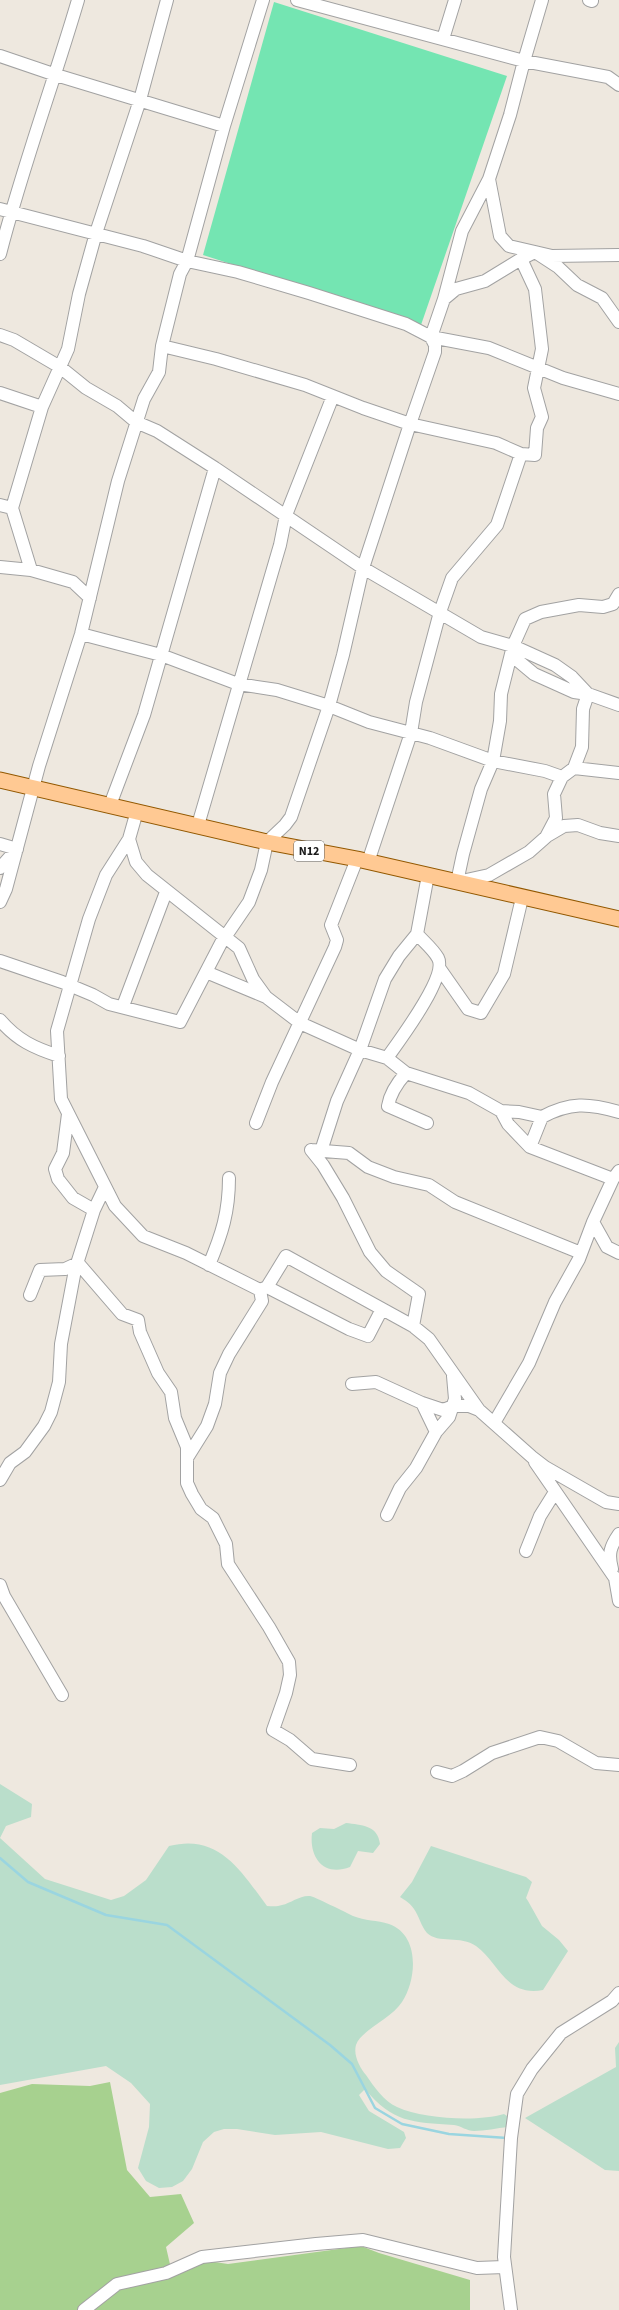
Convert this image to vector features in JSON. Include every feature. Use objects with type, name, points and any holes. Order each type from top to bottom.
[{"type":"main road","name":"N12","points":[[0,780],[33,789],[137,811],[267,842],[362,860],[522,898],[619,919]]},
{"type":"street","points":[[0,254],[5,211],[56,75],[78,0]]},
{"type":"street","points":[[31,570],[12,508],[42,407],[68,349],[79,294],[96,233],[140,100],[167,0]]},
{"type":"street","points":[[0,902],[6,889],[39,766],[81,634],[118,481],[144,399],[158,372],[162,346],[180,274],[187,261],[224,126],[263,0]]},
{"type":"street","points":[[297,0],[524,61],[608,77],[619,85]]},
{"type":"street","points":[[443,39],[455,0]]},
{"type":"street","points":[[0,961],[71,986],[93,995],[109,1004],[123,1006],[180,1022],[225,936],[240,917],[249,902],[261,870],[267,842],[286,825],[291,817],[328,706],[343,655],[363,568],[434,352],[435,345],[431,337],[444,299],[462,231],[489,179],[510,115],[542,0]]},
{"type":"street","points":[[0,56],[56,75],[224,126]]},
{"type":"street","points":[[489,179],[500,236],[509,246],[552,256],[619,255]]},
{"type":"street","points":[[5,211],[96,233],[143,246],[187,261],[238,272],[309,293],[406,324],[431,337],[489,348],[539,369],[617,396]]},
{"type":"street","points":[[444,299],[456,289],[485,281],[535,252]]},
{"type":"street","points":[[535,252],[558,267],[577,285],[602,298],[619,322]]},
{"type":"street","points":[[162,346],[216,359],[305,385],[410,424],[496,443],[521,454],[535,454],[537,428],[542,417],[534,388],[542,349],[536,289],[521,259]]},
{"type":"street","points":[[0,335],[14,340],[60,367],[86,388],[117,406],[136,422],[157,431],[216,468],[363,568],[481,637],[512,651],[555,665],[572,677],[588,694]]},
{"type":"street","points":[[0,393],[42,407]]},
{"type":"street","points":[[198,825],[238,684],[280,545],[286,515],[333,396]]},
{"type":"street","points":[[256,1123],[272,1082],[338,940],[331,925],[362,860],[411,733],[416,702],[440,612],[452,578],[497,525],[521,454]]},
{"type":"street","points":[[110,805],[144,715],[216,468]]},
{"type":"street","points":[[0,505],[12,508]]},
{"type":"street","points":[[0,567],[31,570],[73,582],[90,598]]},
{"type":"street","points":[[619,594],[613,604],[603,607],[579,606],[541,612],[525,619],[512,651],[501,694],[500,721],[493,761],[482,789],[463,854],[457,882],[489,875],[529,852],[546,837],[564,826],[578,825],[600,833],[619,836]]},
{"type":"street","points":[[81,634],[161,655],[238,684],[277,690],[328,706],[369,722],[411,733],[493,761],[545,772],[562,778]]},
{"type":"street","points":[[512,651],[534,674],[574,692],[588,694],[619,706]]},
{"type":"street","points":[[546,837],[556,818],[554,794],[562,778],[574,768],[582,747],[583,709],[588,694]]},
{"type":"street","points":[[574,768],[619,773]]},
{"type":"street","points":[[137,811],[129,839],[106,875],[89,919],[58,1031],[61,1099],[68,1114],[115,1206],[143,1236],[186,1253],[349,1329],[368,1336],[382,1308]]},
{"type":"street","points":[[129,839],[136,862],[166,892],[239,948],[253,979],[266,998]]},
{"type":"street","points":[[0,844],[17,849]]},
{"type":"street","points":[[0,868],[17,849]]},
{"type":"street","points":[[321,1151],[337,1101],[360,1050],[385,979],[398,956],[417,934],[428,875]]},
{"type":"street","points":[[123,1006],[166,892]]},
{"type":"street","points":[[417,934],[438,958],[440,969],[468,1009],[481,1013],[504,974],[522,898]]},
{"type":"street","points":[[387,1058],[422,1006],[440,969]]},
{"type":"street","points":[[206,972],[266,998],[300,1023],[360,1050],[387,1058],[406,1073],[469,1093],[500,1111],[519,1112],[542,1118]]},
{"type":"street","points":[[0,1020],[8,1030],[31,1047]]},
{"type":"street","points":[[0,1034],[31,1047],[59,1056]]},
{"type":"street","points":[[406,1073],[398,1081],[388,1106],[427,1123]]},
{"type":"street","points":[[530,1147],[542,1118],[558,1109],[578,1105],[598,1106],[619,1112]]},
{"type":"street","points":[[494,1423],[529,1363],[555,1302],[581,1253],[592,1222],[617,1175],[530,1147],[508,1124],[500,1111]]},
{"type":"street","points":[[68,1114],[63,1153],[55,1169],[58,1179],[73,1198],[94,1210]]},
{"type":"street","points":[[413,1326],[419,1294],[386,1271],[370,1252],[343,1198],[323,1165],[311,1150],[349,1153],[368,1167],[394,1177],[429,1185],[455,1202],[581,1253]]},
{"type":"street","points":[[210,1265],[224,1228],[229,1200],[229,1178]]},
{"type":"street","points":[[0,1480],[10,1463],[25,1452],[44,1426],[51,1412],[59,1382],[61,1344],[78,1263],[94,1210],[105,1187]]},
{"type":"street","points":[[592,1222],[607,1247],[619,1253]]},
{"type":"street","points":[[186,1459],[209,1419],[215,1404],[220,1373],[229,1354],[262,1301],[264,1289],[286,1256],[413,1326],[429,1339],[479,1410],[532,1457],[545,1467],[606,1502],[619,1504]]},
{"type":"street","points":[[30,1295],[40,1270],[65,1269],[78,1263]]},
{"type":"street","points":[[78,1263],[122,1314],[138,1320],[140,1332],[158,1373],[172,1392],[175,1418],[185,1439],[187,1483],[196,1503],[213,1518],[226,1544],[228,1564],[289,1662],[290,1675],[286,1693],[273,1730],[290,1740],[312,1758],[350,1765]]},
{"type":"street","points":[[387,1515],[400,1488],[416,1468],[436,1432],[449,1417],[455,1399],[453,1375]]},
{"type":"street","points":[[352,1384],[376,1382],[422,1403],[444,1410],[453,1406],[469,1406],[479,1410]]},
{"type":"street","points":[[422,1403],[436,1432]]},
{"type":"street","points":[[532,1457],[615,1578]]},
{"type":"street","points":[[526,1551],[540,1516],[555,1492]]},
{"type":"street","points":[[619,1534],[610,1547],[609,1557],[615,1578],[619,1602]]},
{"type":"street","points":[[0,1585],[4,1596],[62,1695]]},
{"type":"street","points":[[437,1772],[452,1776],[492,1753],[540,1737],[558,1741],[596,1763],[619,1765]]},
{"type":"street","points":[[511,2310],[504,2267],[511,2138],[518,2094],[532,2069],[561,2033],[612,2001],[619,1993]]},
{"type":"street","points":[[84,2310],[116,2284],[166,2273],[202,2257],[323,2243],[363,2240],[477,2268],[504,2267]]},
{"type":"green space","points":[[274,2],[507,76],[421,325],[203,255]]},
{"type":"green space","points":[[0,1784],[32,1804],[31,1817],[6,1826],[0,1838]]},
{"type":"green space","points":[[346,1823],[368,1827],[376,1833],[380,1844],[373,1853],[358,1851],[350,1867],[333,1869],[326,1867],[320,1863],[313,1850],[312,1833],[320,1828],[334,1829]]},
{"type":"green space","points":[[0,1838],[45,1879],[111,1900],[124,1896],[146,1880],[169,1846],[186,1843],[202,1845],[215,1850],[238,1868],[267,1906],[280,1906],[306,1896],[310,1896],[353,1916],[389,1924],[399,1930],[411,1947],[413,1970],[411,1982],[402,2002],[397,2008],[364,2034],[359,2040],[356,2045],[355,2053],[359,2065],[380,2093],[397,2107],[435,2117],[450,2118],[480,2118],[504,2114],[510,2118],[508,2127],[474,2131],[454,2125],[426,2123],[404,2119],[385,2109],[365,2089],[359,2095],[369,2111],[404,2132],[406,2138],[400,2148],[388,2149],[321,2132],[275,2135],[237,2129],[224,2129],[214,2132],[203,2142],[192,2169],[183,2181],[172,2187],[159,2188],[146,2181],[138,2168],[149,2127],[150,2104],[131,2083],[106,2066],[0,2085]]},
{"type":"green space","points":[[431,1846],[526,1877],[532,1882],[526,1898],[542,1926],[559,1940],[568,1951],[543,1990],[530,1991],[512,1984],[504,1977],[484,1953],[470,1943],[437,1938],[427,1933],[413,1907],[400,1897],[412,1882]]},
{"type":"green space","points":[[619,2042],[619,2171],[605,2170],[525,2118],[616,2067],[615,2048]]},
{"type":"green space","points":[[110,2082],[127,2170],[150,2197],[181,2194],[194,2223],[166,2247],[172,2273],[201,2260],[228,2264],[361,2246],[379,2253],[470,2280],[470,2310],[0,2310],[0,2093],[32,2084],[90,2086]]},
{"type":"waterway","points":[[0,1858],[28,1882],[106,1915],[167,1925],[330,2045],[352,2064],[375,2108],[402,2124],[449,2134],[507,2138]]}]
